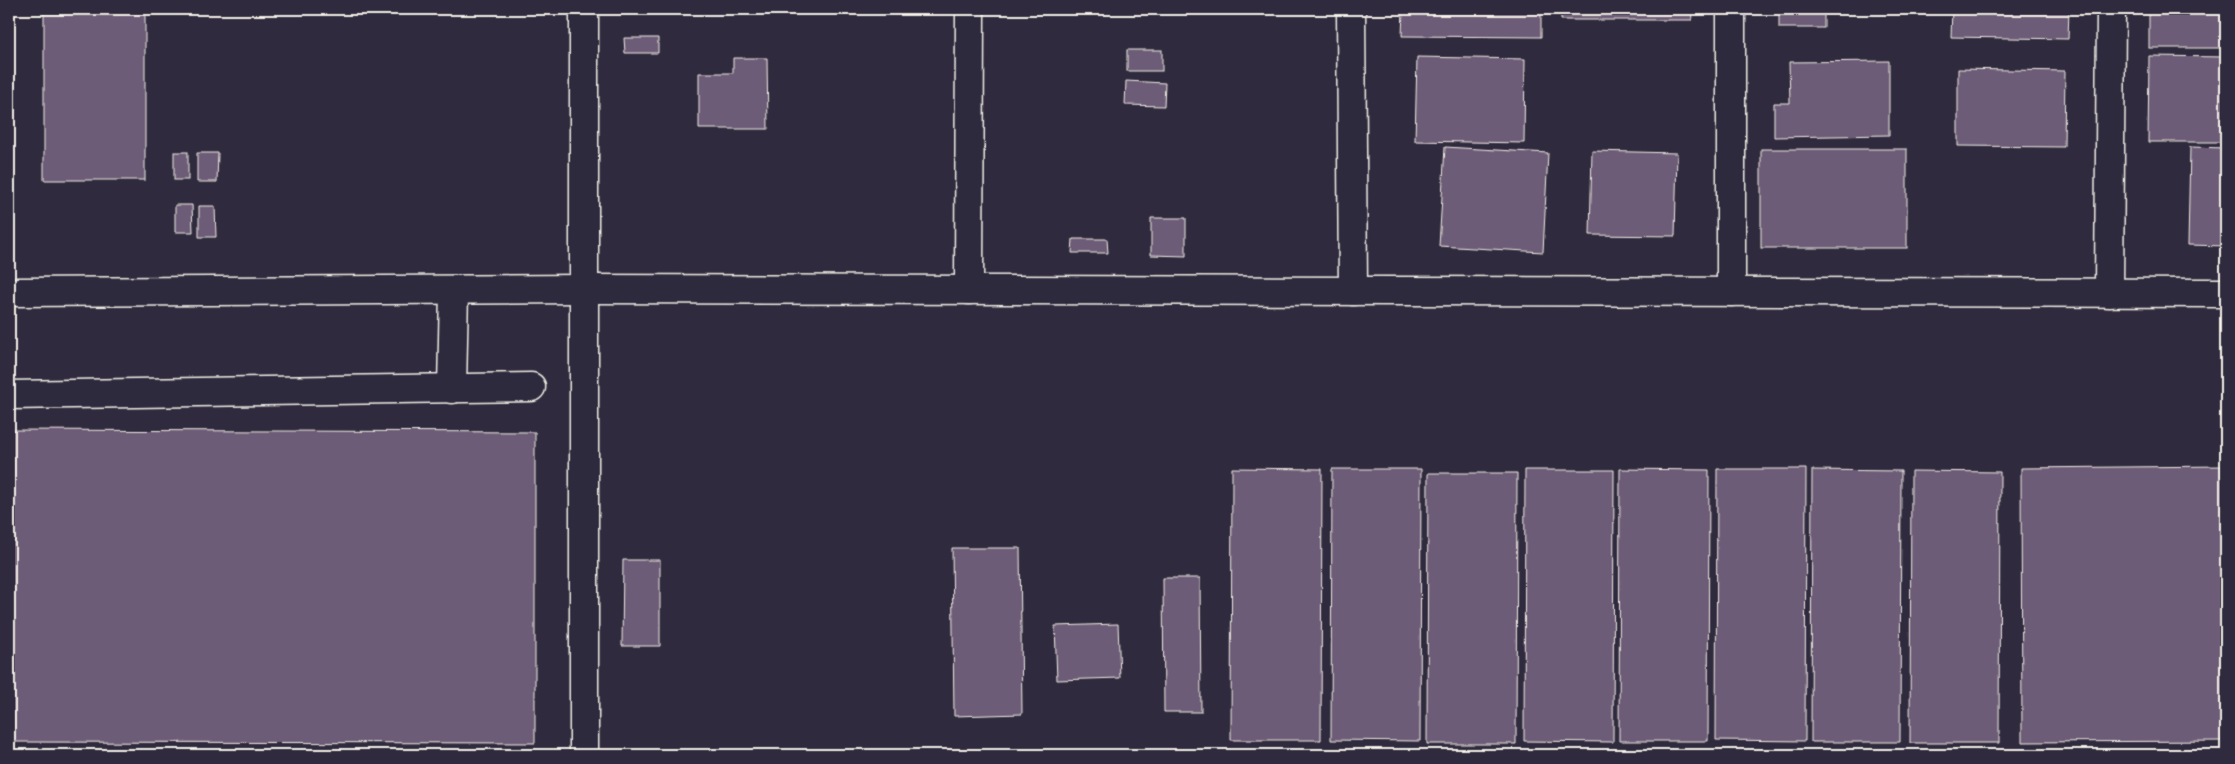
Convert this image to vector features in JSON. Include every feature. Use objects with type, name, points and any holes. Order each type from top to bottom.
[{"type":"street","points":[[584,9],[584,755]]},
{"type":"street","points":[[969,290],[970,9]]},
{"type":"street","points":[[1351,9],[1353,291]]},
{"type":"street","points":[[1731,9],[1731,292]]},
{"type":"street","points":[[2108,293],[2111,9]]},
{"type":"street","points":[[9,292],[584,289],[2226,293]]},
{"type":"street","points":[[452,389],[454,290]]},
{"type":"street","points":[[9,395],[530,387]]},
{"type":"building","points":[[44,9],[145,9],[145,180],[44,180]]},
{"type":"building","points":[[1403,9],[1541,9],[1541,37],[1402,36]]},
{"type":"building","points":[[1561,9],[1691,9],[1692,20],[1561,20]]},
{"type":"building","points":[[1779,9],[1824,9],[1824,28],[1779,28]]},
{"type":"building","points":[[1952,9],[2069,9],[2068,39],[1951,37]]},
{"type":"building","points":[[2149,9],[2226,9],[2226,48],[2149,48]]},
{"type":"building","points":[[624,38],[658,38],[658,53],[625,53]]},
{"type":"building","points":[[1127,50],[1162,50],[1162,71],[1127,71]]},
{"type":"building","points":[[2149,56],[2226,57],[2226,142],[2148,142]]},
{"type":"building","points":[[1417,57],[1525,59],[1524,143],[1415,141]]},
{"type":"building","points":[[733,58],[767,58],[768,129],[699,129],[699,73],[733,73]]},
{"type":"building","points":[[1889,61],[1889,135],[1774,137],[1774,103],[1790,103],[1789,62]]},
{"type":"building","points":[[1958,69],[2065,71],[2064,147],[1958,146]]},
{"type":"building","points":[[1126,81],[1165,83],[1164,106],[1125,105]]},
{"type":"building","points":[[1445,147],[1548,153],[1543,252],[1439,246]]},
{"type":"building","points":[[2190,147],[2226,148],[2226,246],[2188,245]]},
{"type":"building","points":[[1761,149],[1907,149],[1907,248],[1761,248]]},
{"type":"building","points":[[1592,151],[1677,153],[1675,236],[1590,235]]},
{"type":"building","points":[[174,152],[188,152],[188,180],[174,180]]},
{"type":"building","points":[[197,153],[218,153],[217,182],[197,182]]},
{"type":"building","points":[[175,205],[192,205],[193,232],[175,232]]},
{"type":"building","points":[[199,206],[215,206],[216,237],[199,237]]},
{"type":"building","points":[[1151,218],[1186,218],[1186,256],[1151,255]]},
{"type":"building","points":[[1073,239],[1107,239],[1108,253],[1072,253]]},
{"type":"building","points":[[9,430],[535,432],[535,743],[9,742]]},
{"type":"building","points":[[2226,466],[2226,741],[2022,742],[2021,468]]},
{"type":"building","points":[[1232,468],[1322,469],[1321,740],[1231,740]]},
{"type":"building","points":[[1332,469],[1421,469],[1420,741],[1331,740]]},
{"type":"building","points":[[1620,469],[1709,470],[1708,741],[1619,741]]},
{"type":"building","points":[[1717,469],[1806,469],[1805,741],[1716,740]]},
{"type":"building","points":[[1525,470],[1614,470],[1613,742],[1524,741]]},
{"type":"building","points":[[1812,470],[1901,471],[1900,742],[1811,742]]},
{"type":"building","points":[[1911,471],[2000,472],[1999,743],[1910,743]]},
{"type":"building","points":[[1428,473],[1517,473],[1516,744],[1427,744]]},
{"type":"building","points":[[952,548],[1020,548],[1022,714],[954,716]]},
{"type":"building","points":[[623,560],[660,560],[660,646],[622,646]]},
{"type":"building","points":[[1163,578],[1200,578],[1201,712],[1164,712]]},
{"type":"building","points":[[1118,624],[1120,678],[1057,680],[1055,626]]}]
